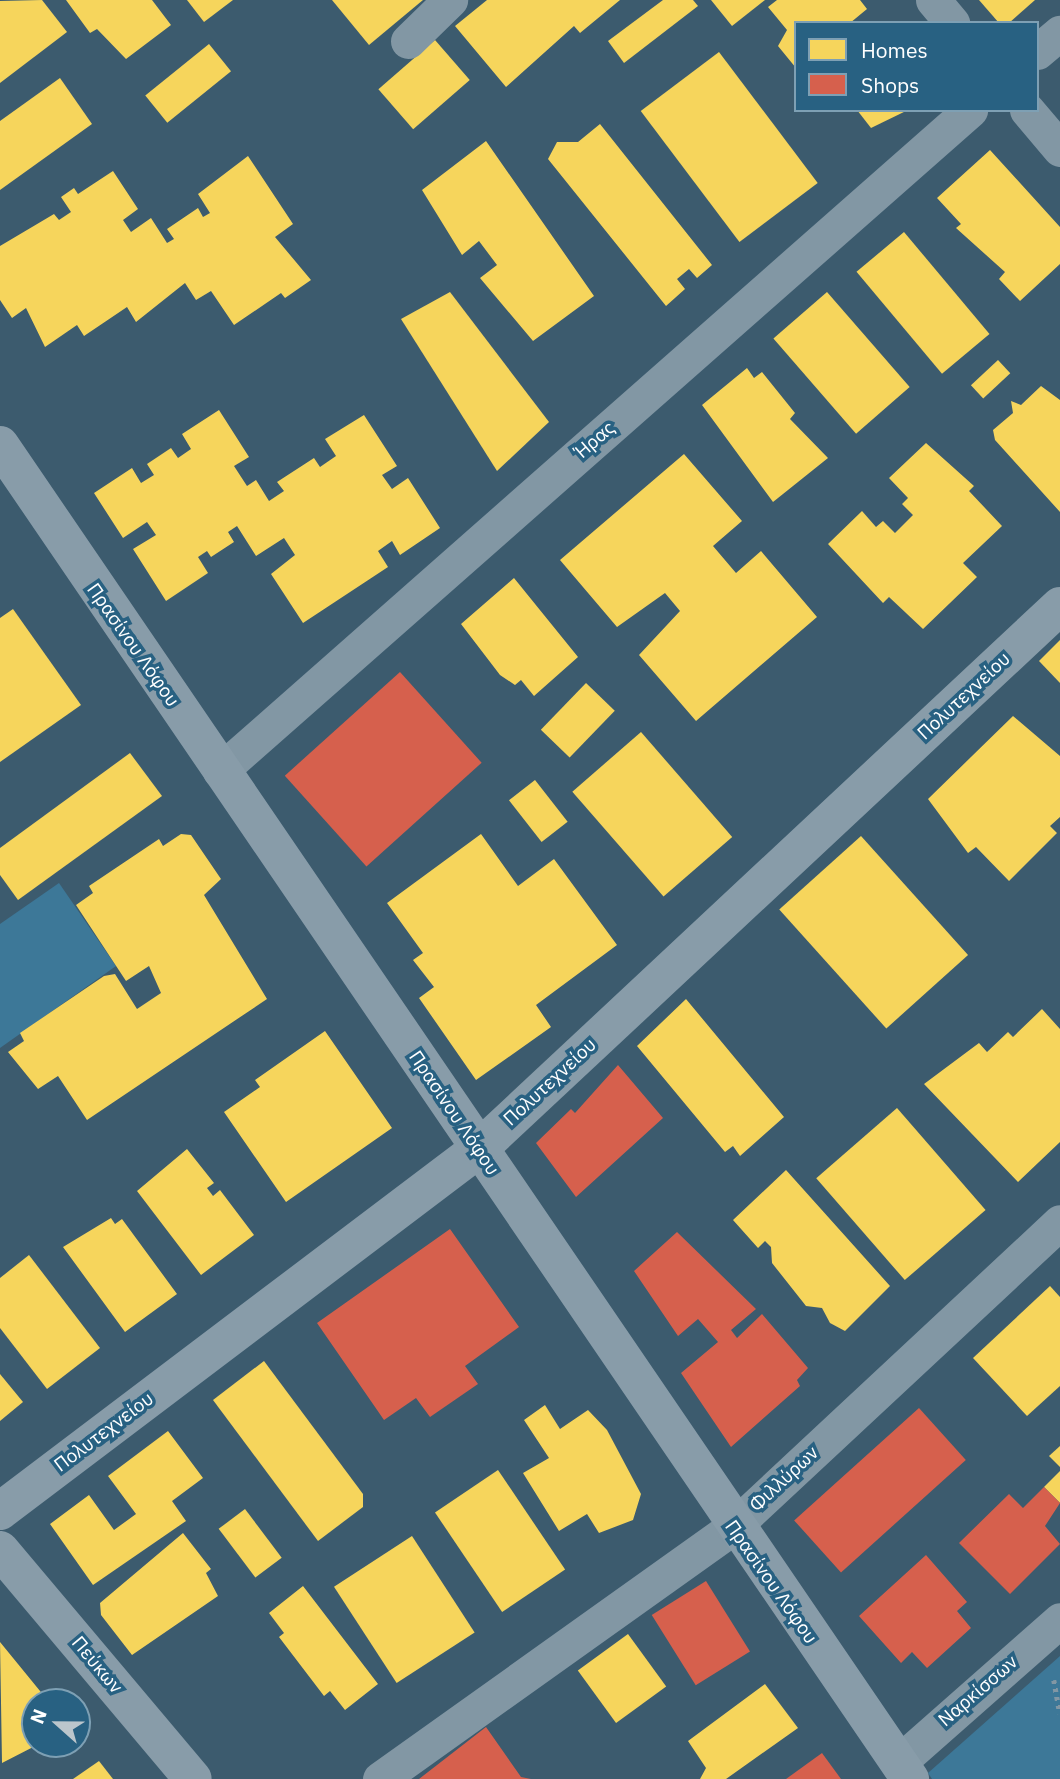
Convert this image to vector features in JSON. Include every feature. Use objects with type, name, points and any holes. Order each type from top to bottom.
[{"type":"street","points":[[408,41],[450,0]]},
{"type":"street","points":[[933,0],[950,21]]},
{"type":"street","points":[[1039,50],[1060,33]]},
{"type":"street","name":"Ήρας","points":[[220,771],[968,112]]},
{"type":"street","points":[[1029,112],[1060,149]]},
{"type":"street","name":"Πρασίνου Λόφου","points":[[0,445],[220,771],[480,1148],[733,1527],[904,1771]]},
{"type":"street","name":"Πολυτεχνείου","points":[[0,1511],[480,1148],[1060,606]]},
{"type":"street","name":"Φιλλύρων","points":[[380,1779],[733,1527],[1060,1222]]},
{"type":"street","name":"Πεύκων","points":[[0,1550],[193,1779]]},
{"type":"street","name":"Ναρκίσσων","points":[[904,1771],[1060,1620]]},
{"type":"shaded area","points":[[59,883],[116,966],[0,1048],[0,924]]},
{"type":"shaded area","points":[[1060,1656],[1060,1779],[932,1779],[928,1773]]},
{"type":"building: Homes","points":[[42,0],[67,32],[0,83],[0,1]]},
{"type":"building: Homes","points":[[66,0],[152,0],[171,25],[126,59],[97,29],[90,33]]},
{"type":"building: Homes","points":[[187,0],[233,0],[204,22]]},
{"type":"building: Homes","points":[[332,0],[423,0],[369,45]]},
{"type":"building: Homes","points":[[487,0],[620,0],[580,33],[574,26],[506,87],[455,26]]},
{"type":"building: Homes","points":[[663,0],[693,0],[698,6],[624,63],[608,41]]},
{"type":"building: Homes","points":[[711,0],[765,0],[732,26]]},
{"type":"building: Homes","points":[[777,0],[860,0],[867,9],[852,21],[794,21],[794,66],[778,46],[787,30],[768,7]]},
{"type":"building: Homes","points":[[979,0],[1035,0],[1011,21],[997,21]]},
{"type":"building: Homes","points":[[435,40],[470,80],[413,129],[378,89]]},
{"type":"building: Homes","points":[[209,44],[231,71],[167,123],[145,96]]},
{"type":"building: Homes","points":[[719,52],[818,183],[739,242],[641,111]]},
{"type":"building: Homes","points":[[60,78],[92,124],[0,190],[0,121]]},
{"type":"building: Homes","points":[[859,112],[904,112],[871,128]]},
{"type":"building: Homes","points":[[600,124],[712,265],[697,278],[689,269],[677,279],[685,289],[666,306],[548,159],[557,142],[578,142]]},
{"type":"building: Homes","points":[[486,141],[594,296],[533,341],[480,278],[497,265],[479,241],[462,255],[422,190]]},
{"type":"building: Homes","points":[[990,150],[1060,227],[1060,264],[1020,301],[999,279],[1005,272],[956,228],[961,224],[937,198]]},
{"type":"building: Homes","points":[[248,156],[293,224],[275,237],[311,280],[285,298],[281,293],[234,325],[211,291],[196,300],[185,283],[136,322],[127,307],[84,336],[77,325],[45,347],[26,308],[12,318],[0,300],[0,246],[54,214],[59,220],[71,212],[61,197],[74,188],[78,194],[113,171],[138,209],[123,220],[131,232],[151,218],[167,243],[174,239],[167,229],[198,208],[203,217],[210,213],[198,194]]},
{"type":"building: Homes","points":[[904,232],[989,334],[942,374],[857,272]]},
{"type":"building: Homes","points":[[450,292],[549,422],[497,471],[401,319]]},
{"type":"building: Homes","points":[[827,292],[910,387],[856,434],[773,339]]},
{"type":"building: Homes","points":[[998,360],[1010,373],[983,398],[971,385]]},
{"type":"building: Homes","points":[[747,368],[754,378],[762,372],[795,413],[790,419],[828,458],[773,502],[702,405]]},
{"type":"building: Homes","points":[[1041,386],[1060,400],[1060,512],[995,440],[993,430],[1013,413],[1011,401],[1021,405]]},
{"type":"building: Homes","points":[[219,410],[249,457],[234,466],[247,486],[256,480],[269,501],[284,491],[277,482],[314,458],[320,467],[336,456],[325,439],[364,415],[397,466],[382,475],[392,489],[408,478],[440,528],[400,555],[392,541],[378,551],[388,567],[303,623],[271,574],[295,555],[284,538],[256,556],[237,526],[228,532],[234,542],[211,557],[207,551],[198,557],[208,573],[166,601],[133,549],[156,535],[147,522],[123,538],[94,493],[132,468],[141,483],[154,475],[147,464],[171,448],[178,458],[191,449],[182,434]]},
{"type":"building: Homes","points":[[926,443],[974,486],[969,491],[1002,526],[963,563],[977,577],[923,629],[889,597],[883,603],[828,544],[862,511],[876,527],[883,521],[895,533],[913,515],[902,504],[908,498],[889,478]]},
{"type":"building: Homes","points":[[684,454],[742,521],[713,546],[736,573],[761,551],[817,617],[696,721],[639,655],[680,611],[665,593],[617,627],[560,560]]},
{"type":"building: Homes","points":[[514,578],[578,657],[534,696],[521,680],[515,685],[500,675],[461,624]]},
{"type":"building: Homes","points":[[13,609],[81,705],[0,762],[0,618]]},
{"type":"building: Homes","points":[[1060,640],[1060,683],[1039,661]]},
{"type":"building: Homes","points":[[586,683],[615,711],[570,758],[541,730]]},
{"type":"building: Homes","points":[[1013,716],[1060,756],[1060,817],[1050,826],[1057,833],[1009,881],[976,847],[968,853],[928,799]]},
{"type":"building: Homes","points":[[641,732],[732,837],[664,897],[572,792]]},
{"type":"building: Homes","points":[[130,753],[162,796],[18,900],[0,875],[0,848]]},
{"type":"building: Homes","points":[[535,780],[568,822],[542,842],[509,800]]},
{"type":"building: Homes","points":[[181,834],[191,835],[221,879],[204,895],[267,999],[87,1120],[58,1076],[38,1089],[8,1052],[24,1041],[20,1033],[104,976],[115,974],[137,1009],[161,993],[149,966],[126,981],[76,905],[93,893],[89,886],[159,839],[163,846]]},
{"type":"building: Homes","points":[[481,834],[518,886],[554,859],[617,945],[536,1005],[551,1027],[476,1080],[419,998],[434,987],[413,960],[423,953],[387,903]]},
{"type":"building: Homes","points":[[861,836],[968,955],[886,1029],[779,910]]},
{"type":"building: Homes","points":[[686,999],[784,1117],[740,1156],[733,1146],[725,1152],[637,1046]]},
{"type":"building: Homes","points":[[1042,1009],[1060,1029],[1060,1142],[1018,1182],[924,1084],[979,1043],[987,1052],[1008,1032],[1013,1037]]},
{"type":"building: Homes","points":[[325,1031],[392,1128],[286,1202],[224,1112],[260,1087],[255,1080]]},
{"type":"building: Homes","points":[[897,1108],[986,1210],[905,1280],[816,1178]]},
{"type":"building: Homes","points":[[187,1149],[214,1183],[207,1188],[213,1196],[220,1190],[254,1235],[201,1275],[137,1191]]},
{"type":"building: Homes","points":[[786,1170],[890,1286],[845,1331],[830,1323],[822,1308],[806,1306],[772,1263],[771,1247],[765,1241],[758,1248],[733,1220]]},
{"type":"building: Homes","points":[[111,1218],[115,1224],[122,1219],[177,1294],[125,1332],[63,1247]]},
{"type":"building: Homes","points":[[29,1255],[100,1348],[47,1389],[0,1328],[0,1278]]},
{"type":"building: Homes","points":[[1050,1286],[1060,1297],[1060,1386],[1027,1416],[973,1358]]},
{"type":"building: Homes","points":[[264,1361],[363,1494],[363,1507],[318,1541],[213,1400]]},
{"type":"building: Homes","points":[[0,1374],[23,1402],[0,1421]]},
{"type":"building: Homes","points":[[545,1405],[560,1429],[588,1410],[607,1430],[641,1494],[633,1520],[599,1533],[587,1514],[559,1531],[523,1473],[549,1458],[524,1420]]},
{"type":"building: Homes","points":[[168,1431],[203,1478],[172,1501],[186,1521],[93,1585],[50,1524],[89,1495],[114,1530],[136,1514],[108,1476]]},
{"type":"building: Homes","points":[[1060,1446],[1060,1467],[1049,1456]]},
{"type":"building: Homes","points":[[498,1470],[565,1569],[502,1612],[435,1512]]},
{"type":"building: Homes","points":[[1060,1471],[1060,1503],[1044,1487]]},
{"type":"building: Homes","points":[[245,1509],[282,1558],[255,1578],[219,1529]]},
{"type":"building: Homes","points":[[183,1533],[211,1569],[206,1573],[218,1596],[132,1655],[101,1615],[100,1603]]},
{"type":"building: Homes","points":[[412,1536],[475,1632],[397,1683],[334,1587]]},
{"type":"building: Homes","points":[[303,1586],[378,1684],[345,1710],[330,1691],[324,1696],[279,1637],[284,1633],[269,1613]]},
{"type":"building: Homes","points":[[628,1634],[666,1687],[616,1723],[578,1670]]},
{"type":"building: Homes","points":[[0,1642],[38,1688],[21,1688],[21,1753],[2,1763]]},
{"type":"building: Homes","points":[[765,1684],[798,1728],[726,1779],[700,1779],[706,1768],[688,1741]]},
{"type":"building: Homes","points":[[99,1761],[113,1779],[73,1779]]},
{"type":"building: Shops","points":[[400,672],[482,763],[366,866],[285,776]]},
{"type":"building: Shops","points":[[618,1065],[663,1118],[576,1197],[536,1143],[571,1109],[575,1113]]},
{"type":"building: Shops","points":[[450,1229],[519,1327],[465,1366],[478,1384],[430,1417],[416,1398],[384,1420],[317,1323]]},
{"type":"building: Shops","points":[[677,1232],[756,1309],[731,1330],[737,1338],[762,1314],[808,1368],[797,1380],[800,1386],[731,1447],[681,1373],[718,1342],[698,1319],[678,1336],[634,1271]]},
{"type":"building: Shops","points":[[919,1408],[966,1460],[841,1572],[794,1520]]},
{"type":"building: Shops","points":[[1044,1487],[1060,1503],[1045,1526],[1060,1544],[1010,1594],[959,1543],[1009,1494],[1023,1508]]},
{"type":"building: Shops","points":[[926,1555],[967,1602],[957,1611],[971,1628],[927,1668],[912,1652],[901,1663],[859,1616]]},
{"type":"building: Shops","points":[[706,1581],[750,1651],[696,1685],[652,1615]]},
{"type":"building: Shops","points":[[486,1727],[521,1777],[531,1779],[419,1779]]},
{"type":"building: Shops","points":[[822,1753],[841,1779],[786,1779]]}]
